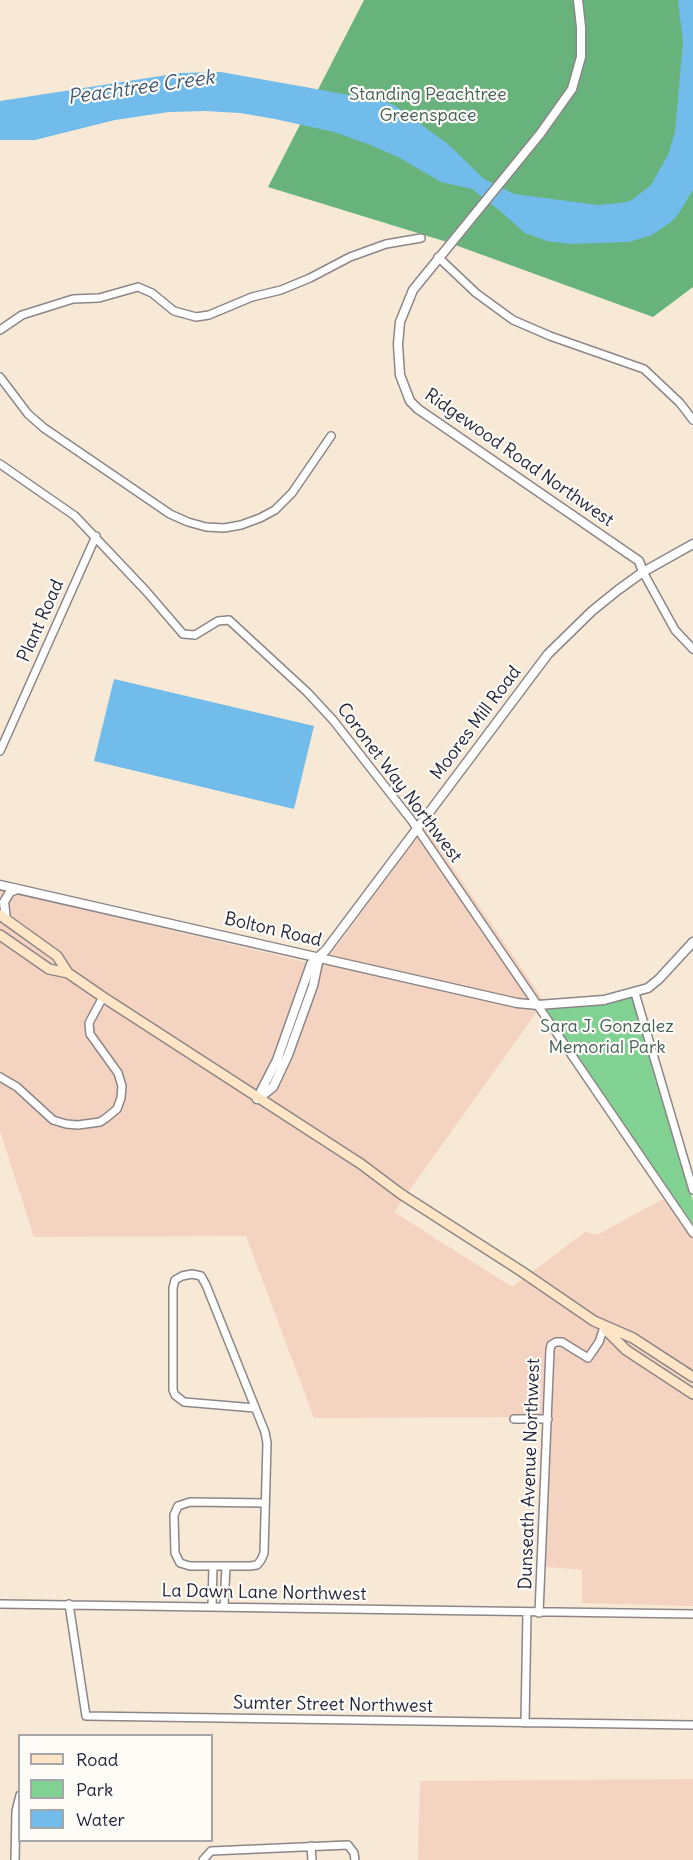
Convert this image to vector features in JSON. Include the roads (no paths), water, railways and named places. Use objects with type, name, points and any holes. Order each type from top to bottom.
[{"type":"main road","points":[[3,918],[57,956],[68,973]]},
{"type":"main road","points":[[0,935],[49,969],[68,973],[257,1099],[361,1164],[409,1199],[604,1327],[633,1338],[693,1377]]},
{"type":"main road","points":[[604,1327],[626,1350],[693,1394]]},
{"type":"street","name":"Ridgewood Road Northwest","points":[[578,0],[581,57],[576,78],[566,98],[499,185],[413,290],[400,322],[398,344],[400,375],[410,401],[418,409],[639,561],[675,630],[693,649]]},
{"type":"street","points":[[0,330],[22,315],[73,299],[99,297],[138,287],[152,292],[174,311],[196,317],[209,315],[252,297],[281,290],[350,257],[386,244],[422,238]]},
{"type":"street","points":[[438,257],[476,293],[513,320],[550,336],[644,369],[680,403],[693,420]]},
{"type":"street","points":[[0,377],[28,414],[44,428],[170,514],[206,527],[224,528],[241,525],[275,510],[292,494],[331,436]]},
{"type":"street","name":"Coronet Way Northwest","points":[[0,464],[75,516],[96,536],[183,634],[195,635],[218,621],[229,620],[307,692],[333,720],[417,828],[693,1233]]},
{"type":"street","name":"Plant Road","points":[[0,751],[96,536]]},
{"type":"street","name":"Moores Mill Road","points":[[257,1099],[273,1087],[288,1055],[313,986],[320,958],[548,654],[592,611],[643,572],[693,544]]},
{"type":"street","name":"Bolton Road","points":[[0,885],[517,1003],[538,1005],[590,1002],[635,993]]},
{"type":"street","points":[[3,918],[4,902],[10,892],[17,889]]},
{"type":"street","points":[[693,942],[659,979],[648,988],[635,993],[693,1190]]},
{"type":"street","points":[[0,1077],[16,1087],[53,1120],[78,1125],[100,1122],[106,1118],[117,1109],[122,1086],[118,1073],[90,1034],[89,1023],[104,997]]},
{"type":"street","points":[[255,1408],[184,1402],[175,1395],[172,1390],[175,1280],[192,1274],[201,1276],[255,1408],[267,1443],[264,1553],[261,1560],[257,1565],[250,1566],[190,1566],[180,1563],[175,1553],[174,1515],[178,1506],[190,1502],[265,1503]]},
{"type":"street","name":"Dunseath Avenue Northwest","points":[[539,1613],[551,1345],[556,1341],[562,1342],[588,1358],[599,1342],[604,1327]]},
{"type":"street","points":[[514,1419],[548,1419]]},
{"type":"street","points":[[212,1607],[213,1566]]},
{"type":"street","points":[[224,1607],[226,1566]]},
{"type":"street","name":"La Dawn Lane Northwest","points":[[0,1604],[539,1613]]},
{"type":"street","name":"Sumter Street Northwest","points":[[69,1604],[86,1716],[693,1725]]},
{"type":"street","name":"Dunseath Avenue Northwest","points":[[525,1724],[527,1612]]},
{"type":"street","points":[[539,1613],[693,1614]]},
{"type":"street","points":[[15,1860],[18,1803]]},
{"type":"street","points":[[203,1860],[212,1851],[348,1845],[354,1853],[355,1860]]},
{"type":"street","points":[[311,1846],[312,1860]]},
{"type":"street","points":[[237,1850],[238,1860]]},
{"type":"water","name":"Peachtree Creek","points":[[678,0],[693,0],[693,190],[671,222],[652,235],[629,242],[570,244],[547,241],[525,233],[472,189],[441,182],[400,158],[368,144],[334,132],[240,113],[169,112],[115,120],[35,140],[0,140],[0,101],[180,73],[221,72],[383,101],[394,105],[448,144],[484,179],[514,194],[598,205],[621,203],[632,200],[651,185],[668,155],[675,132],[683,42]]},
{"type":"water","points":[[114,679],[314,726],[294,809],[94,761]]},
{"type":"park label","name":"Standing Peachtree Greenspace","points":[[428,106]]},
{"type":"park label","name":"Sara J. Gonzalez Memorial Park","points":[[607,1037]]}]
